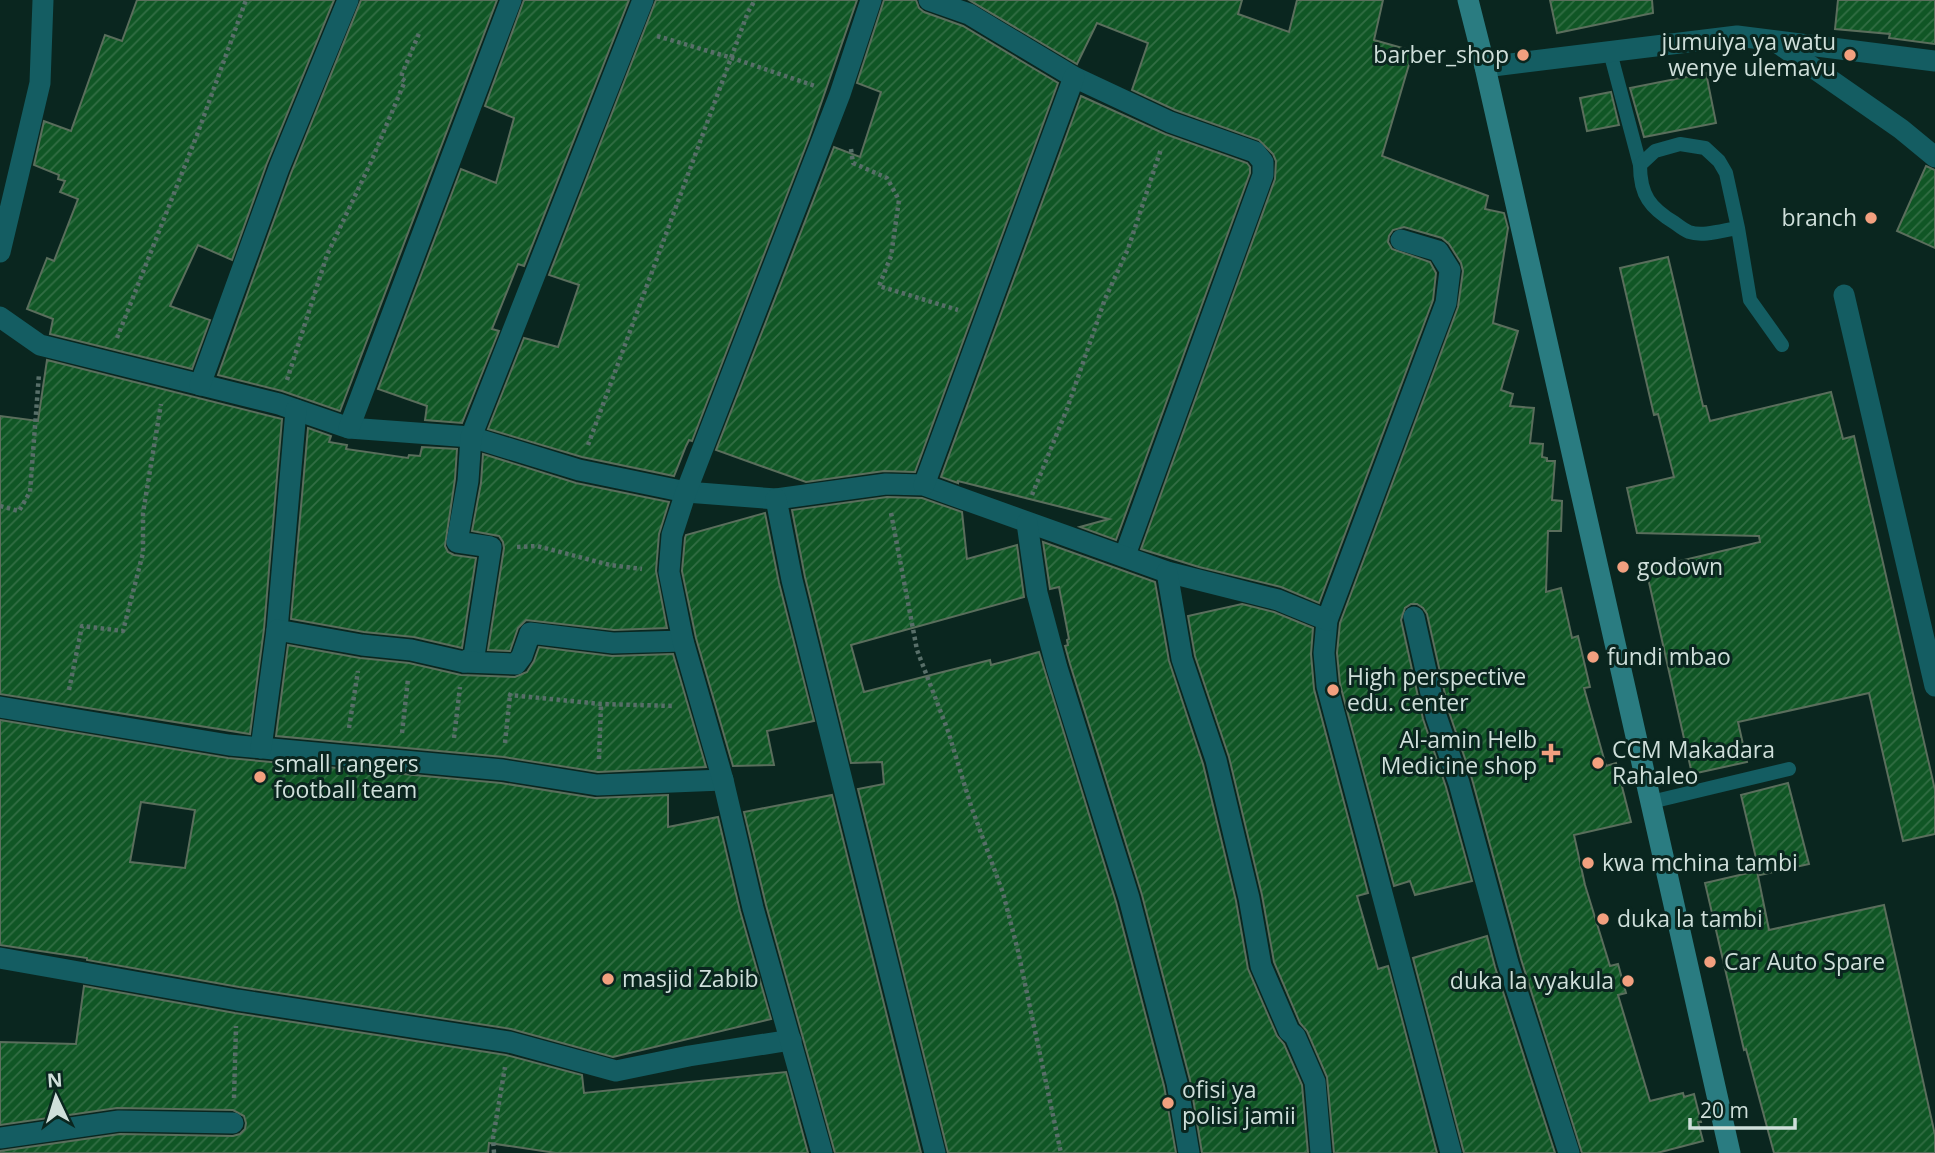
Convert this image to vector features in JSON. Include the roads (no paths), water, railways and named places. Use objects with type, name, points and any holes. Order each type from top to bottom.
[{"type":"street","points":[[0,253],[40,83],[43,0]]},
{"type":"street","points":[[200,385],[279,168],[348,0]]},
{"type":"street","points":[[349,428],[511,0]]},
{"type":"street","points":[[464,662],[474,656],[491,547],[457,542],[468,481],[471,437],[643,0]]},
{"type":"street","points":[[822,1153],[753,908],[723,780],[683,640],[669,572],[672,535],[687,492],[840,94],[871,0]]},
{"type":"street","points":[[929,0],[969,14],[1074,77],[1170,122],[1255,152],[1263,162],[1263,175],[1125,555]]},
{"type":"street","points":[[1468,0],[1730,1153]]},
{"type":"street","points":[[1485,67],[1737,36],[1935,61]]},
{"type":"street","points":[[1778,43],[1901,129],[1935,157]]},
{"type":"street","points":[[924,485],[1074,77]]},
{"type":"street","points":[[1401,240],[1438,251],[1450,270],[1446,303],[1327,620],[1324,653],[1327,686],[1451,1153]]},
{"type":"street","points":[[1844,295],[1935,686]]},
{"type":"street","points":[[0,317],[40,345],[288,407],[349,428],[471,437],[579,470],[687,492],[776,499],[886,484],[924,485],[1167,572],[1278,600],[1327,620]]},
{"type":"street","points":[[261,748],[277,630],[288,407]]},
{"type":"street","points":[[776,499],[792,580],[935,1153]]},
{"type":"street","points":[[1024,522],[1037,593],[1056,668],[1129,898],[1178,1083],[1189,1153]]},
{"type":"street","points":[[1167,572],[1182,659],[1216,760],[1250,898],[1261,966],[1315,1082],[1321,1153]]},
{"type":"street","points":[[1414,617],[1436,716],[1459,783],[1508,962],[1569,1153]]},
{"type":"street","points":[[277,630],[362,645],[411,650],[464,662],[516,664],[522,656],[530,633],[613,643],[683,640]]},
{"type":"street","points":[[0,707],[229,745],[503,770],[597,785],[723,780]]},
{"type":"street","points":[[0,958],[237,1000],[509,1042],[616,1071],[791,1040]]},
{"type":"street","points":[[0,1138],[118,1121],[233,1123]]},
{"type":"lane","points":[[1609,51],[1640,165],[1640,182],[1646,197],[1659,213],[1689,232],[1704,233],[1738,228]]},
{"type":"lane","points":[[1640,165],[1655,151],[1680,144],[1705,148],[1726,173],[1751,300],[1782,345]]},
{"type":"lane","points":[[1651,802],[1788,769]]},
{"type":"place","name":"barber_shop","points":[[1523,55]]},
{"type":"place","name":"jumuiya ya watu wenye ulemavu","points":[[1850,55]]},
{"type":"place","name":"branch","points":[[1871,218]]},
{"type":"place","name":"godown","points":[[1623,567]]},
{"type":"place","name":"fundi mbao","points":[[1593,657]]},
{"type":"place","name":"High perspective edu. center","points":[[1333,690]]},
{"type":"place","name":"Al-amin Helb Medicine shop","points":[[1551,753]]},
{"type":"place","name":"CCM Makadara Rahaleo","points":[[1598,763]]},
{"type":"place","name":"small rangers football team","points":[[260,777]]},
{"type":"place","name":"kwa mchina tambi","points":[[1588,863]]},
{"type":"place","name":"duka la tambi","points":[[1603,919]]},
{"type":"place","name":"Car Auto Spare","points":[[1710,962]]},
{"type":"place","name":"masjid Zabib","points":[[608,979]]},
{"type":"place","name":"duka la vyakula","points":[[1628,981]]},
{"type":"place","name":"ofisi ya polisi jamii","points":[[1168,1103]]}]
